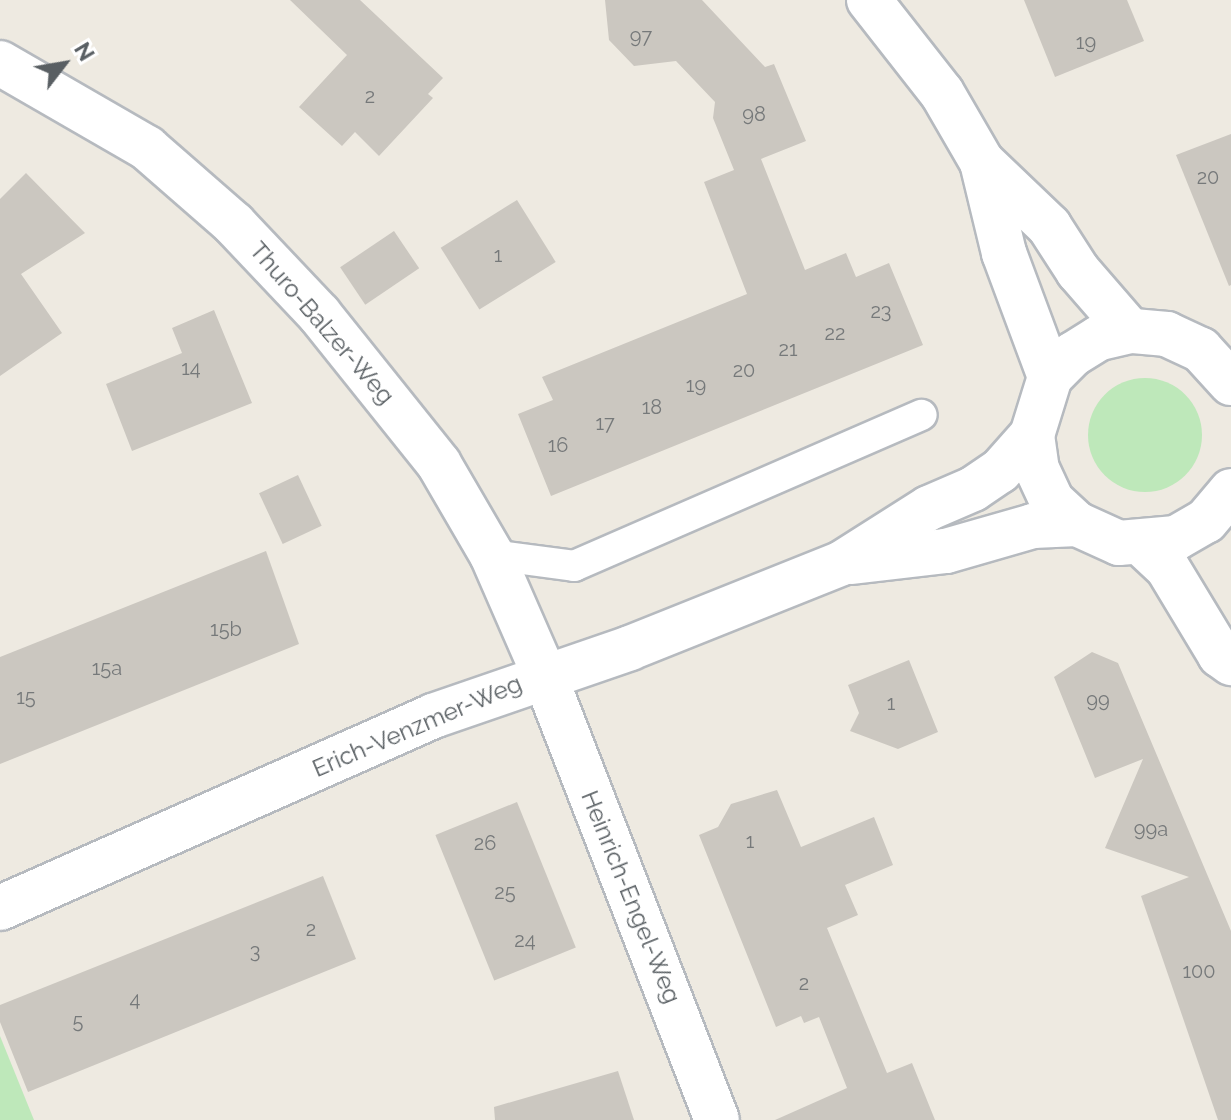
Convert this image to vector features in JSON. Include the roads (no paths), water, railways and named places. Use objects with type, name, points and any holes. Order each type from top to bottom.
[{"type":"street","points":[[869,0],[942,93],[982,162],[1049,226],[1078,271],[1130,331]]},
{"type":"street","name":"Thuro-Balzer-Weg","points":[[0,63],[147,148],[234,224],[382,388],[439,464],[492,555],[544,674]]},
{"type":"street","points":[[982,162],[1004,253],[1050,377]]},
{"type":"street","points":[[1226,369],[1167,334],[1130,331],[1099,338],[1073,354],[1050,377],[1032,435],[1037,469],[1052,501],[1077,524],[1097,536],[1142,544],[1176,538],[1206,521],[1230,498]]},
{"type":"street","name":"Erich-Venzmer-Weg","points":[[0,908],[433,716],[544,674],[630,648],[842,563],[1000,471],[1032,435]]},
{"type":"street","name":"Erich-Venzmer-Weg","points":[[842,563],[946,551],[1033,526],[1077,524]]},
{"type":"street","points":[[1142,544],[1167,567],[1220,655],[1231,663]]},
{"type":"street","name":"Heinrich-Engel-Weg","points":[[544,674],[717,1120]]},
{"type":"lane","points":[[492,555],[574,566],[922,415]]}]
